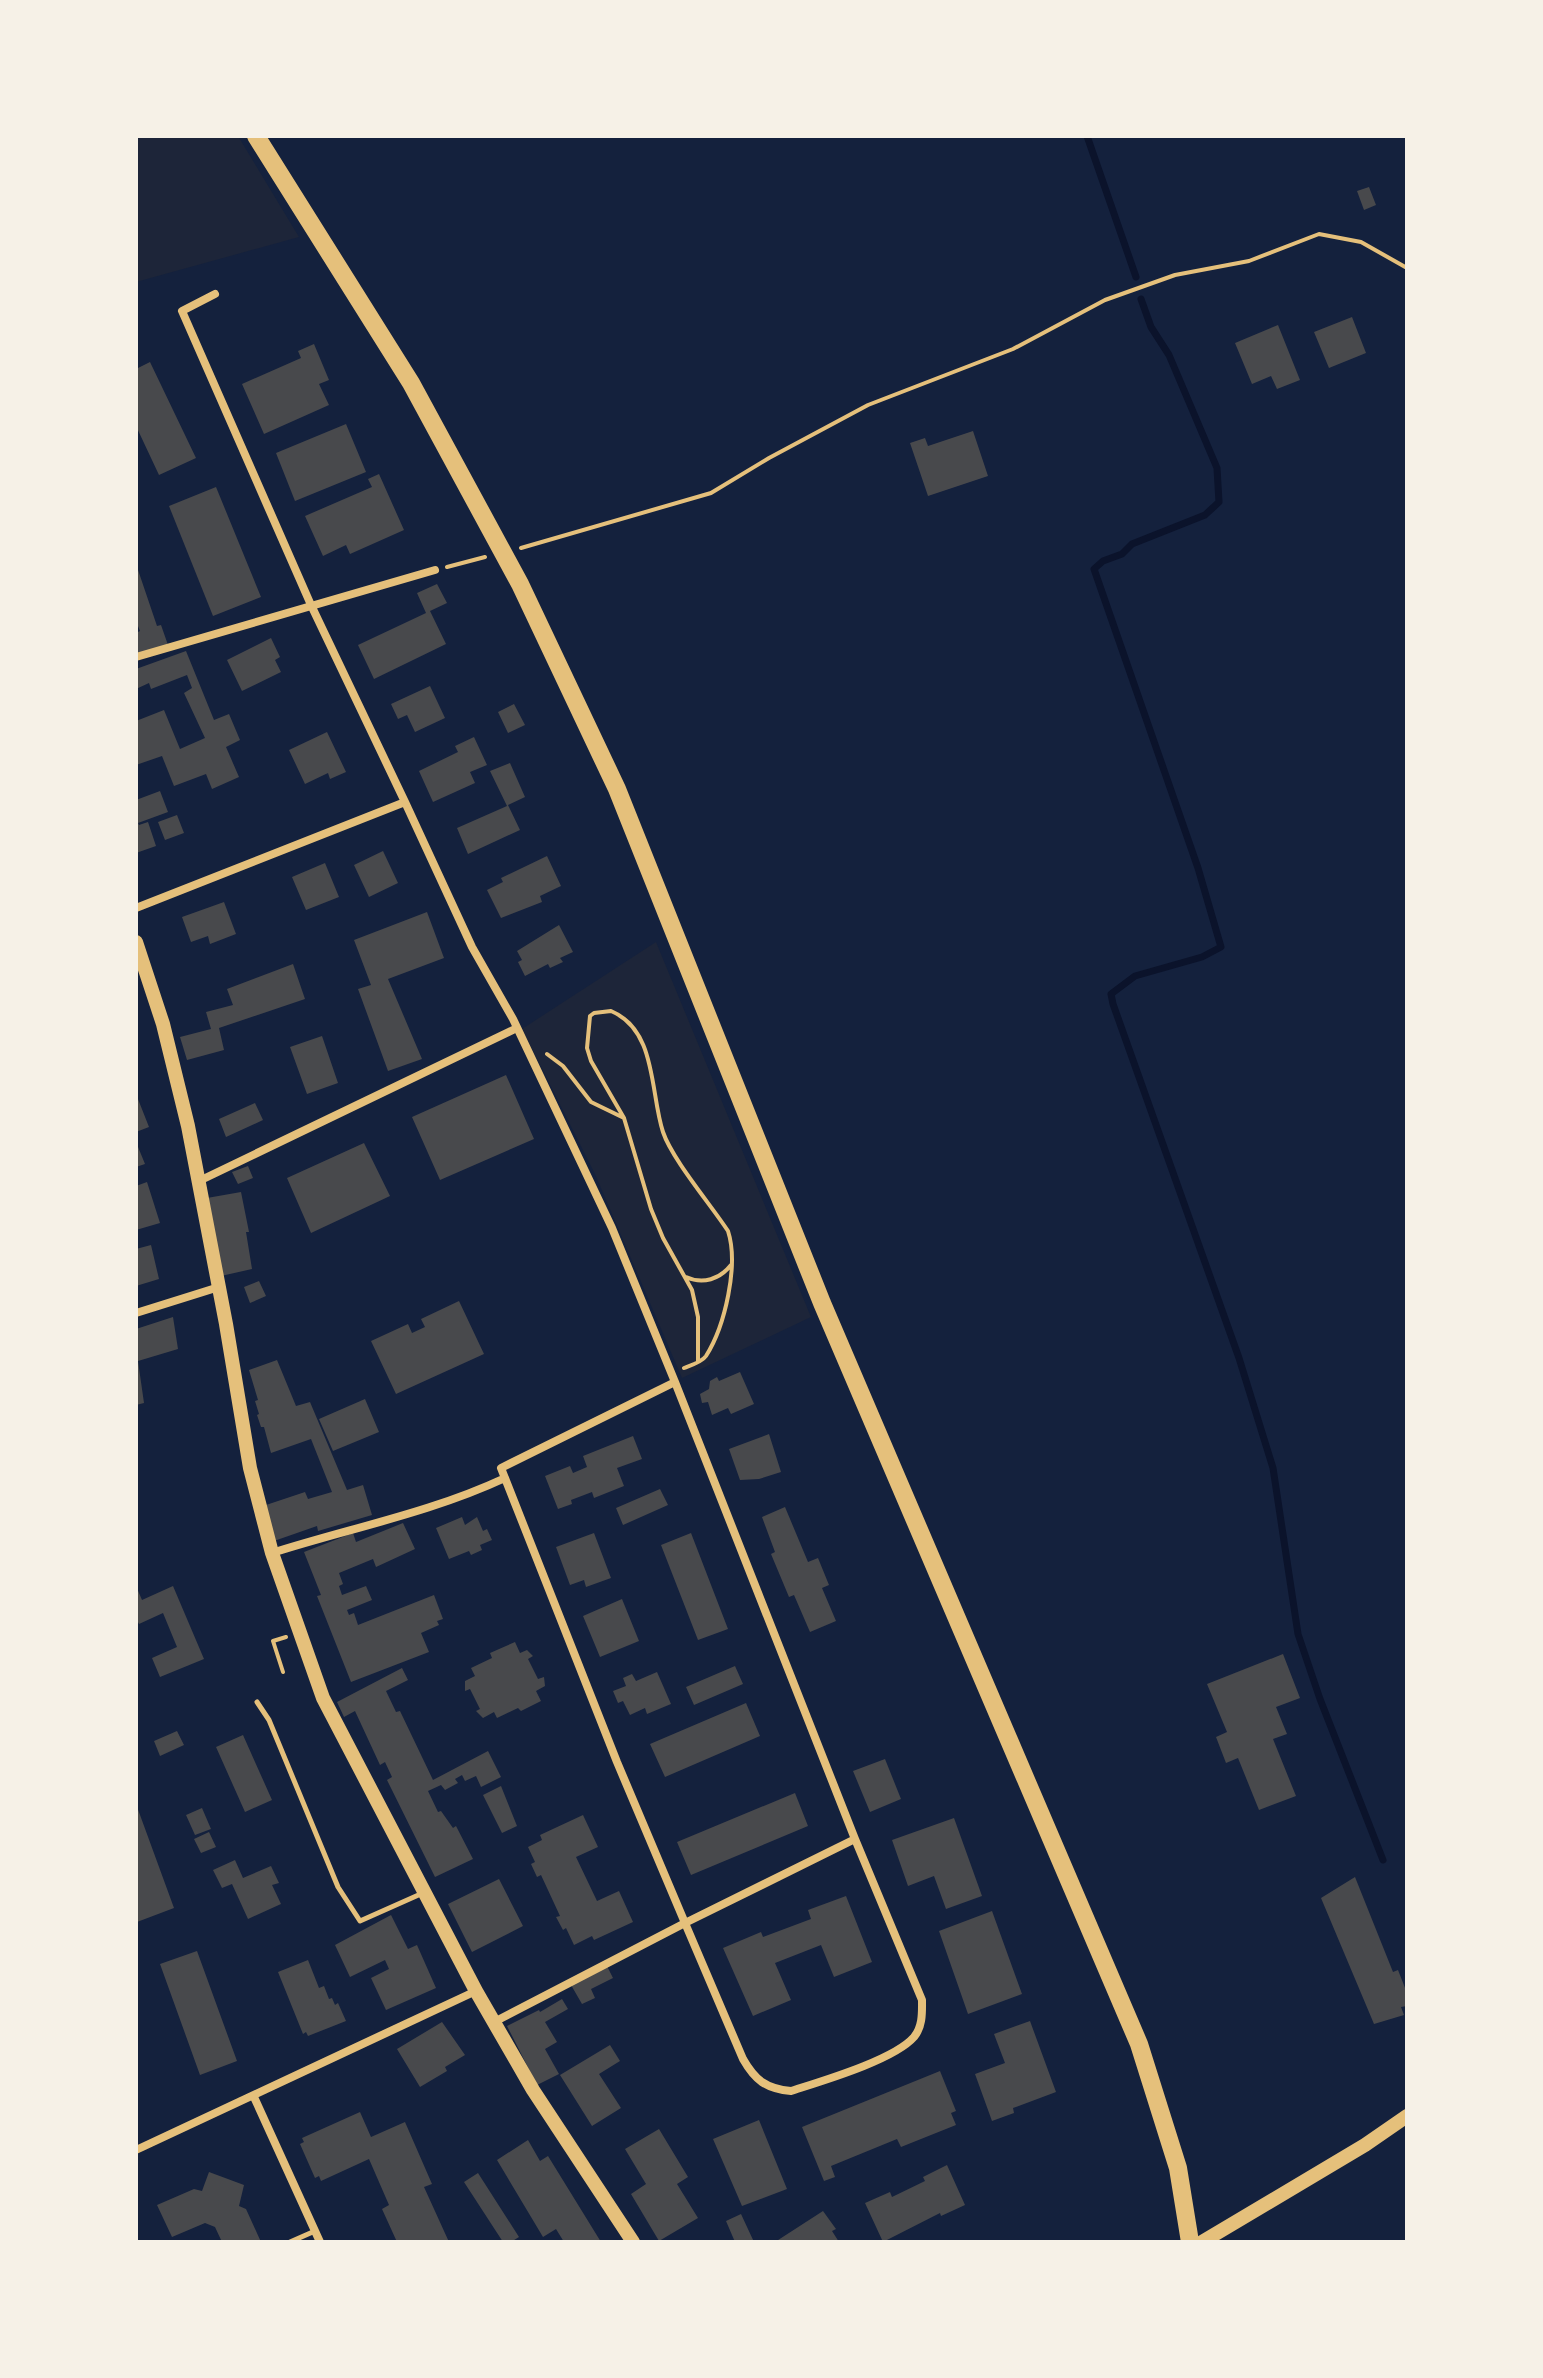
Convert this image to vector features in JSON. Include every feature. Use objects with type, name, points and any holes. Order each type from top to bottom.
[{"type":"highway","points":[[256,136],[411,383],[520,584],[617,789],[822,1303],[1139,2044],[1178,2168],[1190,2242]]},
{"type":"street","points":[[215,294],[182,311],[311,605],[472,947],[517,1028],[612,1228],[673,1378],[855,1839],[922,2000],[919,2026],[914,2036],[897,2050],[791,2091],[763,2085],[752,2075],[743,2059],[617,1762],[501,1468],[673,1378]]},
{"type":"street","points":[[136,657],[435,570]]},
{"type":"street","points":[[136,908],[405,802]]},
{"type":"street","points":[[136,942],[163,1024],[199,1181],[250,1468],[272,1553],[323,1698],[476,1991],[533,2090],[633,2242]]},
{"type":"street","points":[[199,1181],[517,1028]]},
{"type":"street","points":[[136,1313],[219,1287]]},
{"type":"street","points":[[272,1553],[420,1512],[462,1498],[505,1478]]},
{"type":"street","points":[[494,2022],[855,1839]]},
{"type":"street","points":[[136,2150],[476,1991]]},
{"type":"street","points":[[254,2097],[320,2242]]},
{"type":"street","points":[[1202,2242],[1365,2145],[1407,2116]]},
{"type":"lane","points":[[257,1702],[269,1720],[338,1887],[360,1921],[424,1893]]},
{"type":"lane","points":[[290,2242],[315,2231]]},
{"type":"path","points":[[545,541],[711,493],[868,405],[1013,349],[1105,300],[1175,275],[1249,261],[1319,234],[1361,242],[1407,268]]},
{"type":"path","points":[[673,1378],[705,1359],[721,1324],[734,1262],[728,1231],[667,1143],[643,1047],[631,1025],[619,1014],[603,1010],[590,1016],[587,1048],[591,1061],[624,1118],[651,1209],[692,1290],[698,1317],[698,1362]]},
{"type":"path","points":[[529,1054],[545,1053],[553,1057],[591,1102],[624,1118]]},
{"type":"path","points":[[684,1276],[705,1281],[719,1277],[734,1262]]},
{"type":"shaded area","points":[[136,136],[238,136],[299,237],[136,282]]},
{"type":"shaded area","points":[[656,942],[811,1317],[682,1378],[595,1174],[522,1029]]},
{"type":"building","points":[[1369,187],[1376,205],[1364,210],[1357,191]]},
{"type":"building","points":[[1352,317],[1366,353],[1329,368],[1314,332]]},
{"type":"building","points":[[1278,325],[1300,380],[1277,389],[1271,376],[1252,384],[1235,343]]},
{"type":"building","points":[[314,344],[329,380],[319,384],[329,405],[264,434],[242,384],[301,358],[298,351]]},
{"type":"building","points":[[150,362],[196,458],[159,475],[136,426],[136,369]]},
{"type":"building","points":[[346,424],[366,472],[295,501],[276,453]]},
{"type":"building","points":[[973,431],[988,476],[928,496],[910,443],[925,438],[928,446]]},
{"type":"building","points":[[379,474],[404,530],[350,554],[346,545],[323,556],[305,516],[372,487],[368,479]]},
{"type":"building","points":[[216,487],[261,597],[213,616],[169,506]]},
{"type":"building","points":[[136,564],[157,626],[161,625],[168,645],[136,656],[136,633],[140,631],[136,621]]},
{"type":"building","points":[[437,584],[447,603],[430,611],[446,644],[374,679],[358,645],[426,613],[417,593]]},
{"type":"building","points":[[271,638],[280,657],[275,660],[281,672],[242,691],[227,660]]},
{"type":"building","points":[[186,651],[214,720],[229,714],[240,740],[226,747],[239,777],[212,789],[206,774],[174,786],[162,756],[136,765],[136,721],[164,710],[180,749],[205,738],[184,693],[192,688],[187,675],[151,689],[149,683],[136,689],[136,669]]},
{"type":"building","points":[[430,686],[445,718],[415,732],[407,715],[398,719],[391,704]]},
{"type":"building","points":[[514,704],[525,725],[508,733],[498,712]]},
{"type":"building","points":[[327,732],[346,772],[330,779],[328,773],[305,784],[289,750]]},
{"type":"building","points":[[474,737],[487,765],[470,772],[475,783],[433,802],[419,771],[458,752],[455,746]]},
{"type":"building","points":[[510,763],[525,797],[508,805],[520,830],[468,854],[457,828],[507,806],[490,771]]},
{"type":"building","points":[[160,791],[168,812],[138,823],[148,822],[156,846],[136,853],[136,800]]},
{"type":"building","points":[[177,815],[184,833],[165,840],[158,822]]},
{"type":"building","points":[[383,851],[398,883],[369,897],[354,865]]},
{"type":"building","points":[[547,856],[561,886],[540,896],[542,902],[501,918],[487,890],[503,882],[501,878]]},
{"type":"building","points":[[325,863],[339,897],[306,910],[292,877]]},
{"type":"building","points":[[224,902],[236,934],[210,944],[208,936],[191,942],[182,917]]},
{"type":"building","points":[[427,912],[444,958],[388,979],[422,1059],[388,1071],[358,989],[371,985],[354,940]]},
{"type":"building","points":[[559,925],[573,952],[560,958],[563,962],[550,968],[548,964],[525,976],[518,962],[522,960],[517,951]]},
{"type":"building","points":[[293,964],[305,999],[219,1028],[224,1050],[187,1060],[180,1037],[211,1029],[206,1012],[233,1005],[227,989]]},
{"type":"building","points":[[322,1036],[338,1083],[307,1094],[290,1047]]},
{"type":"building","points":[[506,1075],[534,1139],[440,1180],[412,1117]]},
{"type":"building","points":[[136,1094],[149,1127],[136,1132]]},
{"type":"building","points":[[255,1103],[263,1120],[226,1137],[219,1119]]},
{"type":"building","points":[[136,1142],[145,1164],[136,1167]]},
{"type":"building","points":[[364,1143],[390,1196],[311,1233],[287,1178]]},
{"type":"building","points":[[248,1166],[253,1178],[238,1184],[232,1172]]},
{"type":"building","points":[[147,1182],[160,1223],[136,1230],[136,1186]]},
{"type":"building","points":[[241,1192],[252,1269],[221,1276],[207,1198]]},
{"type":"building","points":[[151,1245],[159,1279],[136,1286],[136,1249]]},
{"type":"building","points":[[259,1281],[266,1296],[250,1303],[244,1287]]},
{"type":"building","points":[[459,1301],[484,1354],[396,1394],[371,1341],[408,1324],[412,1333],[425,1327],[421,1319]]},
{"type":"building","points":[[173,1317],[178,1349],[138,1361],[144,1403],[136,1405],[136,1329]]},
{"type":"building","points":[[277,1360],[296,1406],[310,1402],[347,1490],[363,1485],[372,1515],[318,1531],[317,1526],[274,1541],[263,1506],[305,1492],[308,1499],[332,1492],[311,1439],[271,1453],[264,1427],[261,1427],[257,1415],[255,1401],[258,1400],[249,1370]]},
{"type":"building","points":[[740,1372],[754,1404],[731,1414],[728,1408],[712,1415],[708,1402],[702,1403],[700,1394],[709,1389],[710,1381],[717,1377],[719,1381]]},
{"type":"building","points":[[365,1399],[379,1432],[333,1451],[319,1419]]},
{"type":"building","points":[[769,1434],[781,1472],[759,1479],[740,1480],[729,1449]]},
{"type":"building","points":[[633,1436],[642,1459],[617,1468],[624,1486],[594,1498],[592,1492],[558,1509],[545,1476],[570,1466],[573,1473],[587,1467],[583,1456]]},
{"type":"building","points":[[660,1489],[668,1505],[623,1525],[616,1508]]},
{"type":"building","points":[[785,1507],[808,1562],[818,1558],[829,1585],[822,1588],[836,1621],[810,1632],[794,1595],[789,1597],[771,1554],[775,1552],[762,1517]]},
{"type":"building","points":[[462,1517],[465,1525],[477,1517],[483,1531],[487,1529],[492,1540],[480,1545],[482,1550],[471,1555],[469,1551],[449,1559],[436,1528]]},
{"type":"building","points":[[403,1523],[415,1549],[376,1567],[373,1559],[339,1573],[343,1584],[339,1586],[342,1595],[366,1586],[372,1600],[347,1610],[349,1615],[354,1613],[358,1625],[434,1595],[443,1619],[437,1621],[439,1625],[421,1633],[429,1652],[351,1682],[317,1596],[321,1595],[304,1552],[353,1533],[356,1542]]},
{"type":"building","points":[[594,1533],[611,1578],[586,1587],[584,1580],[570,1585],[556,1547]]},
{"type":"building","points":[[691,1533],[728,1629],[698,1640],[661,1545]]},
{"type":"building","points":[[136,1586],[142,1600],[173,1586],[204,1659],[160,1677],[152,1658],[177,1647],[163,1613],[139,1624],[136,1618]]},
{"type":"building","points":[[622,1599],[639,1641],[600,1657],[583,1616]]},
{"type":"building","points":[[515,1642],[520,1653],[527,1650],[533,1656],[528,1659],[538,1679],[544,1677],[545,1686],[536,1691],[541,1701],[521,1711],[518,1708],[497,1718],[494,1712],[483,1718],[476,1711],[480,1709],[470,1689],[465,1691],[465,1681],[475,1676],[471,1668],[492,1658],[490,1653]]},
{"type":"building","points":[[1283,1654],[1300,1698],[1276,1707],[1287,1734],[1273,1739],[1296,1796],[1259,1810],[1238,1758],[1226,1763],[1216,1737],[1227,1732],[1207,1684]]},
{"type":"building","points":[[735,1666],[743,1684],[694,1705],[686,1687]]},
{"type":"building","points":[[402,1668],[408,1680],[386,1691],[396,1712],[400,1711],[433,1780],[488,1751],[501,1777],[481,1787],[476,1776],[465,1781],[462,1775],[455,1779],[458,1783],[445,1790],[441,1785],[428,1791],[438,1812],[441,1811],[453,1828],[456,1826],[473,1859],[435,1877],[387,1780],[392,1777],[385,1762],[380,1765],[355,1711],[344,1717],[337,1702]]},
{"type":"building","points":[[657,1672],[671,1704],[647,1714],[645,1708],[630,1715],[623,1701],[618,1703],[613,1691],[626,1686],[623,1678],[632,1674],[636,1681]]},
{"type":"building","points":[[746,1703],[760,1736],[665,1777],[650,1744]]},
{"type":"building","points":[[177,1731],[184,1745],[160,1756],[154,1741]]},
{"type":"building","points":[[243,1735],[272,1800],[245,1812],[216,1747]]},
{"type":"building","points":[[885,1759],[901,1799],[870,1812],[853,1771]]},
{"type":"building","points":[[501,1786],[517,1826],[502,1833],[483,1795]]},
{"type":"building","points":[[795,1793],[808,1826],[691,1875],[677,1842]]},
{"type":"building","points":[[136,1804],[174,1908],[137,1922],[136,1918]]},
{"type":"building","points":[[202,1808],[211,1829],[195,1835],[186,1815]]},
{"type":"building","points":[[583,1815],[598,1847],[576,1857],[597,1901],[619,1891],[633,1922],[594,1940],[592,1936],[574,1945],[566,1928],[563,1930],[556,1917],[560,1916],[541,1875],[537,1877],[528,1847],[542,1840],[540,1835]]},
{"type":"building","points":[[954,1818],[982,1896],[946,1909],[934,1876],[908,1886],[892,1840]]},
{"type":"building","points":[[209,1832],[216,1847],[201,1853],[194,1839]]},
{"type":"building","points":[[235,1860],[243,1878],[271,1866],[279,1883],[272,1885],[281,1904],[248,1919],[232,1884],[222,1888],[213,1870]]},
{"type":"building","points":[[1355,1877],[1393,1972],[1398,1970],[1407,1993],[1407,2006],[1401,2007],[1404,2015],[1374,2024],[1321,1898]]},
{"type":"building","points":[[499,1879],[523,1926],[472,1952],[448,1904]]},
{"type":"building","points":[[846,1896],[872,1962],[834,1977],[821,1945],[775,1963],[791,2000],[753,2016],[723,1948],[761,1932],[763,1937],[811,1919],[808,1910]]},
{"type":"building","points":[[992,1911],[1022,1994],[968,2014],[939,1931]]},
{"type":"building","points":[[391,1915],[408,1949],[417,1945],[436,1988],[386,2010],[371,1978],[389,1969],[385,1960],[350,1977],[335,1945]]},
{"type":"building","points":[[197,1951],[237,2061],[200,2075],[160,1964]]},
{"type":"building","points":[[308,1960],[319,1988],[324,1986],[329,1999],[332,1998],[335,2005],[338,2003],[346,2021],[308,2036],[306,2032],[303,2034],[278,1972]]},
{"type":"building","points":[[607,1966],[613,1978],[591,1989],[595,1998],[582,2004],[571,1985]]},
{"type":"building","points":[[562,1999],[568,2009],[545,2022],[557,2042],[545,2049],[559,2074],[537,2085],[507,2026]]},
{"type":"building","points":[[1030,2021],[1056,2092],[1013,2108],[1014,2113],[992,2121],[975,2074],[1005,2063],[994,2034]]},
{"type":"building","points":[[442,2022],[465,2055],[445,2067],[447,2071],[420,2087],[397,2049]]},
{"type":"building","points":[[610,2045],[620,2061],[599,2074],[621,2108],[592,2126],[560,2075]]},
{"type":"building","points":[[940,2071],[956,2111],[951,2113],[956,2125],[901,2147],[897,2139],[831,2166],[835,2177],[824,2181],[802,2127]]},
{"type":"building","points":[[360,2112],[371,2137],[405,2122],[432,2184],[424,2187],[449,2242],[397,2242],[382,2209],[389,2205],[369,2159],[321,2181],[319,2176],[315,2178],[300,2144],[304,2142],[302,2138]]},
{"type":"building","points":[[759,2120],[787,2189],[742,2206],[713,2139]]},
{"type":"building","points":[[659,2129],[688,2177],[677,2184],[698,2218],[659,2241],[631,2194],[646,2184],[625,2149]]},
{"type":"building","points":[[528,2140],[540,2161],[548,2156],[601,2242],[564,2242],[556,2229],[543,2237],[497,2160]]},
{"type":"building","points":[[947,2165],[965,2205],[941,2216],[940,2213],[883,2242],[865,2203],[890,2192],[892,2197],[925,2181],[923,2177]]},
{"type":"building","points":[[209,2172],[244,2185],[239,2206],[246,2209],[261,2242],[222,2242],[215,2227],[205,2223],[172,2237],[157,2205],[194,2189],[202,2191]]},
{"type":"building","points":[[478,2173],[519,2237],[511,2242],[503,2242],[464,2182]]},
{"type":"building","points":[[823,2211],[836,2229],[832,2231],[839,2242],[775,2242]]},
{"type":"building","points":[[741,2214],[754,2242],[735,2242],[726,2221]]},
{"type":"waterway","points":[[1087,136],[1136,277]]},
{"type":"waterway","points":[[1141,299],[1151,327],[1169,355],[1217,468],[1219,502],[1205,515],[1132,544],[1122,554],[1103,561],[1094,569],[1198,868],[1221,947],[1202,957],[1135,976],[1111,994],[1239,1358],[1273,1468],[1298,1634],[1383,1860]]}]
